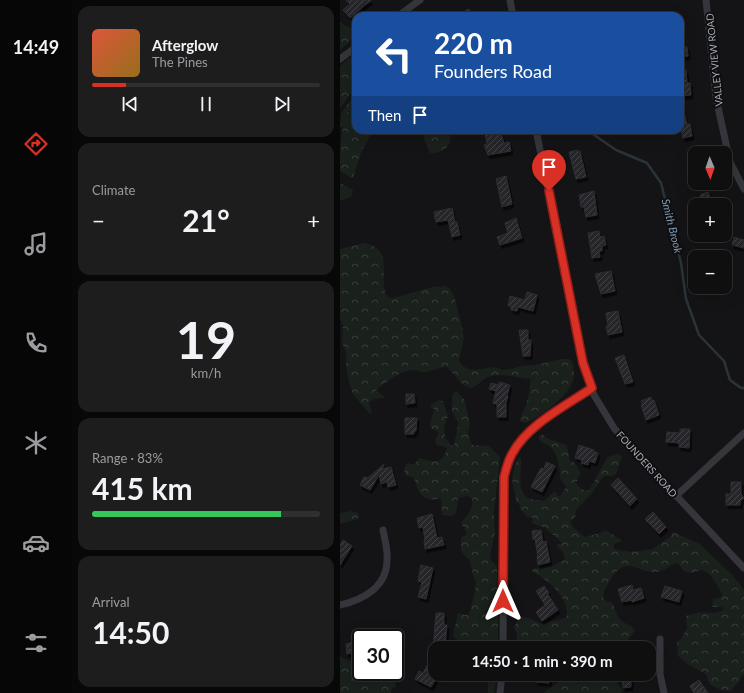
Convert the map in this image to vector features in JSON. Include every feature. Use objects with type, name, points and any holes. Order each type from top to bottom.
[{"type":"street","points":[[404,12],[420,0]]},
{"type":"street","points":[[510,0],[512,12]]},
{"type":"street","name":"VALLEY VIEW ROAD","points":[[706,0],[716,98],[730,162],[744,189]]},
{"type":"street","points":[[340,59],[352,50]]},
{"type":"street","name":"FOUNDERS ROAD","points":[[537,134],[583,363],[594,395],[614,428],[636,454],[744,568]]},
{"type":"street","points":[[502,641],[504,477],[510,457],[534,427],[592,388]]},
{"type":"street","points":[[676,496],[744,433]]},
{"type":"street","points":[[340,605],[353,602],[373,591],[384,577],[387,560],[383,530]]},
{"type":"street","points":[[660,639],[660,674],[664,693]]},
{"type":"street","points":[[500,693],[501,681]]},
{"type":"green space","points":[[340,22],[345,26],[352,28],[352,39],[340,50]]},
{"type":"green space","points":[[352,56],[352,92],[340,108],[340,66]]},
{"type":"green space","points":[[352,98],[352,106],[340,130],[341,114]]},
{"type":"green space","points":[[352,106],[352,134],[372,134],[362,150],[353,178],[340,171],[342,133],[347,114]]},
{"type":"green space","points":[[424,134],[450,135],[449,144],[447,147],[440,152],[435,153],[430,153],[424,139]]},
{"type":"green space","points":[[340,183],[353,190],[351,197],[340,201]]},
{"type":"green space","points":[[364,243],[374,247],[380,252],[383,259],[385,292],[389,298],[433,287],[445,286],[449,288],[454,296],[462,326],[464,338],[459,360],[463,366],[475,370],[493,367],[504,370],[561,359],[569,359],[572,362],[574,369],[573,381],[570,387],[553,405],[539,416],[526,423],[519,420],[528,400],[530,379],[497,375],[486,378],[470,388],[463,385],[447,367],[424,372],[409,370],[393,378],[376,391],[384,396],[384,398],[375,399],[369,402],[372,414],[369,413],[353,394],[349,382],[346,367],[346,352],[342,343],[343,326],[340,318],[340,249]]},
{"type":"green space","points":[[457,392],[464,399],[470,423],[468,434],[472,445],[489,446],[500,457],[494,513],[495,533],[490,556],[491,560],[497,567],[498,641],[458,641],[453,635],[458,613],[465,615],[469,614],[476,584],[470,561],[461,551],[461,537],[467,533],[461,523],[468,515],[472,505],[472,498],[467,496],[458,498],[456,513],[452,516],[442,515],[441,499],[430,500],[422,496],[418,490],[414,478],[405,475],[404,470],[407,463],[414,465],[419,458],[429,461],[436,461],[440,460],[445,454],[447,448],[436,444],[435,439],[439,434],[431,428],[430,425],[434,409],[431,407],[431,404],[439,400],[443,401],[448,416],[444,427],[446,439],[452,446],[454,445],[458,422],[452,412],[452,395]]},
{"type":"green space","points":[[542,434],[547,438],[567,446],[570,461],[575,463],[581,473],[576,483],[582,489],[587,491],[590,489],[607,458],[617,454],[622,456],[616,474],[602,478],[593,492],[576,510],[575,518],[570,522],[573,527],[585,537],[598,534],[606,530],[622,541],[614,544],[614,549],[630,552],[653,549],[671,536],[673,532],[700,544],[733,576],[744,590],[744,674],[731,691],[719,689],[711,685],[708,682],[706,674],[689,665],[678,656],[677,642],[681,639],[687,628],[686,616],[695,613],[718,612],[723,610],[722,607],[712,607],[713,599],[721,597],[722,595],[712,577],[703,570],[690,573],[684,571],[678,563],[658,572],[645,571],[629,566],[624,567],[618,570],[612,577],[606,587],[603,597],[606,601],[612,602],[620,619],[633,627],[635,631],[627,641],[517,641],[517,635],[514,627],[519,617],[528,618],[542,624],[565,618],[567,615],[564,601],[556,589],[533,572],[532,569],[553,565],[565,559],[563,552],[557,546],[557,544],[561,544],[561,542],[545,528],[532,523],[533,518],[527,517],[520,508],[519,503],[516,503],[513,478],[516,463],[519,457],[521,459],[520,480],[522,491],[528,498],[544,501],[554,492],[556,492],[557,496],[560,496],[566,487],[561,480],[558,461],[553,450],[550,446],[539,440],[539,436]]},
{"type":"green space","points":[[351,511],[358,513],[359,517],[355,520],[340,524],[340,513]]},
{"type":"green space","points":[[340,656],[352,661],[352,681],[395,681],[396,686],[391,690],[391,693],[340,693]]},
{"type":"green space","points":[[488,681],[496,681],[494,693],[488,693]]},
{"type":"green space","points":[[560,681],[617,681],[618,685],[621,687],[621,693],[543,693]]},
{"type":"building","points":[[346,0],[371,0],[357,12],[352,12],[352,16],[350,18],[343,10],[350,4]]},
{"type":"building","points":[[469,9],[471,12],[463,12]]},
{"type":"building","points":[[684,47],[687,47],[688,56],[684,56]]},
{"type":"building","points":[[684,70],[686,70],[687,83],[690,83],[691,95],[684,96]]},
{"type":"building","points":[[684,111],[687,124],[690,124],[692,136],[683,138]]},
{"type":"building","points":[[485,134],[501,134],[504,143],[509,142],[511,151],[488,155],[484,145],[487,144]]},
{"type":"building","points":[[578,150],[578,152],[580,151],[586,177],[576,179],[569,152]]},
{"type":"building","points":[[506,176],[512,204],[502,207],[496,179]]},
{"type":"building","points":[[594,191],[597,215],[586,217],[584,207],[581,207],[579,195]]},
{"type":"building","points":[[708,192],[710,198],[701,198],[700,195]]},
{"type":"building","points":[[452,208],[460,235],[452,237],[448,220],[436,222],[434,212]]},
{"type":"building","points":[[516,218],[522,238],[500,245],[497,237],[508,233],[505,223]]},
{"type":"building","points":[[599,231],[600,237],[604,236],[606,245],[602,246],[602,251],[599,251],[600,257],[592,258],[588,233]]},
{"type":"building","points":[[734,237],[744,240],[744,248],[732,245]]},
{"type":"building","points":[[611,271],[615,291],[601,294],[595,274]]},
{"type":"building","points":[[527,292],[537,295],[533,311],[518,307],[517,311],[511,310],[511,306],[508,306],[510,296],[525,300]]},
{"type":"building","points":[[618,311],[622,332],[608,335],[606,327],[608,326],[606,313]]},
{"type":"building","points":[[519,330],[528,330],[528,340],[531,340],[530,356],[523,356]]},
{"type":"building","points":[[624,355],[633,382],[625,384],[615,358]]},
{"type":"building","points":[[499,382],[510,385],[506,403],[506,417],[497,417],[497,404],[493,403],[496,391],[489,389],[491,383],[499,385]]},
{"type":"building","points":[[406,394],[414,394],[415,403],[406,404]]},
{"type":"building","points":[[651,397],[652,401],[654,400],[659,415],[646,420],[641,401]]},
{"type":"building","points":[[405,418],[417,418],[416,431],[414,431],[414,434],[405,434]]},
{"type":"building","points":[[680,429],[690,429],[689,448],[679,447],[679,443],[666,442],[667,432],[680,433]]},
{"type":"building","points":[[579,445],[594,450],[593,451],[598,453],[595,463],[589,461],[588,465],[581,463],[582,460],[575,458]]},
{"type":"building","points":[[546,462],[555,466],[542,492],[531,487],[541,468],[544,469]]},
{"type":"building","points":[[384,464],[382,469],[391,467],[396,485],[388,487],[387,482],[381,484],[379,475],[370,490],[360,485],[364,477],[368,478]]},
{"type":"building","points":[[618,478],[637,499],[630,506],[611,485]]},
{"type":"building","points":[[731,482],[741,482],[741,494],[744,498],[740,501],[740,505],[726,505],[726,494],[731,494]]},
{"type":"building","points":[[653,512],[666,527],[659,534],[645,519]]},
{"type":"building","points":[[432,514],[437,538],[442,537],[444,545],[425,549],[423,527],[419,528],[417,518]]},
{"type":"building","points":[[541,530],[543,542],[546,541],[550,562],[538,565],[535,539],[533,539],[532,531]]},
{"type":"building","points":[[343,540],[352,546],[340,565],[340,545]]},
{"type":"building","points":[[421,565],[433,568],[426,599],[418,597],[422,582],[418,581]]},
{"type":"building","points":[[632,585],[633,590],[641,588],[644,598],[632,602],[632,600],[622,602],[618,589]]},
{"type":"building","points":[[544,586],[558,610],[542,621],[536,612],[545,605],[536,591]]},
{"type":"building","points":[[665,586],[682,591],[679,602],[661,597]]},
{"type":"building","points":[[436,613],[444,613],[444,625],[447,625],[446,641],[434,641]]},
{"type":"building","points":[[352,642],[352,653],[347,654],[346,644]]},
{"type":"building","points":[[428,664],[428,681],[435,681],[431,687],[415,679],[419,671],[423,673]]},
{"type":"building","points":[[699,680],[708,693],[694,693],[690,686]]},
{"type":"building","points":[[536,681],[549,681],[549,683]]},
{"type":"building","points":[[622,681],[631,681],[631,687],[623,688]]},
{"type":"waterway","name":"Smith Brook","points":[[593,134],[616,150],[647,163],[661,183],[681,263],[686,299],[699,335],[724,361],[730,380],[741,388],[744,388]]},
{"type":"route","points":[[503,601],[504,477],[510,457],[534,427],[592,388],[583,363],[549,191]]}]
